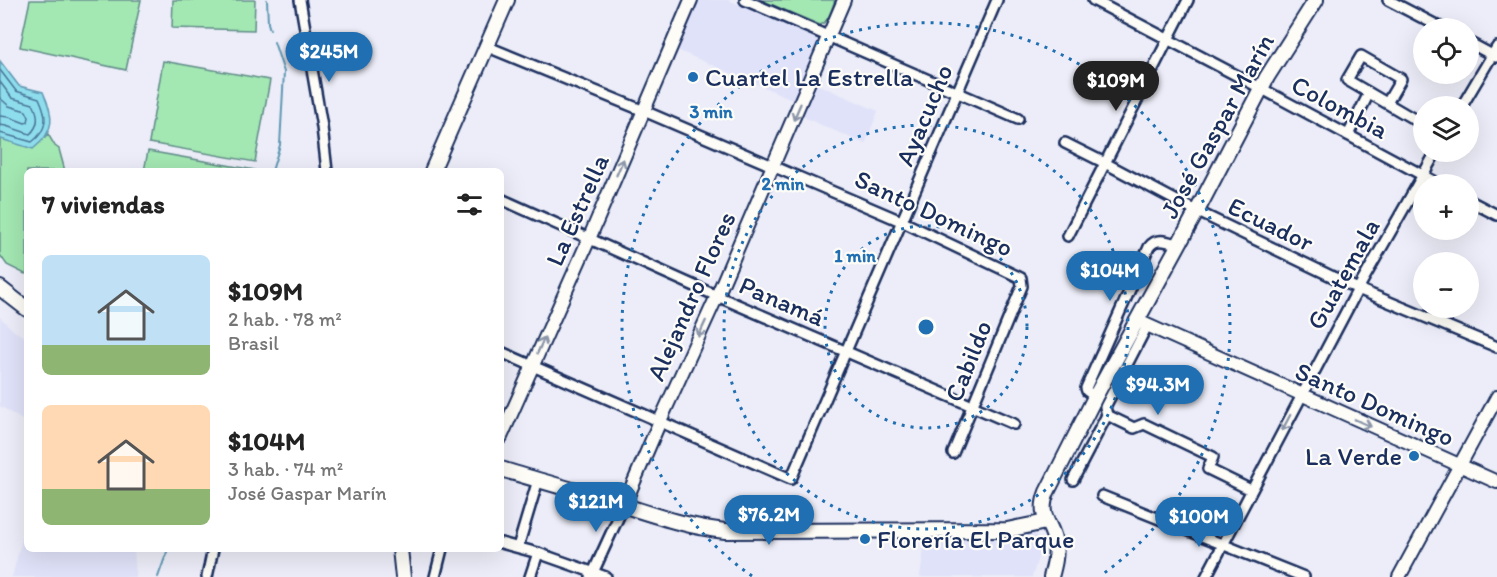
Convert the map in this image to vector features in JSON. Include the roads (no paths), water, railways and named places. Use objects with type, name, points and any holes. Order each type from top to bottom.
[{"type":"main road","points":[[436,168],[507,0]]},
{"type":"main road","name":"José Gaspar Marín","points":[[1046,522],[1045,499],[1095,397],[1142,323],[1179,245],[1261,88],[1316,0]]},
{"type":"main road","points":[[0,288],[24,307]]},
{"type":"main road","points":[[504,470],[624,505],[676,523],[725,531],[1007,530],[1046,522],[1053,536],[1056,551],[1051,577]]},
{"type":"main road","points":[[400,552],[403,574]]},
{"type":"street","points":[[300,0],[322,127],[327,168]]},
{"type":"street","name":"La Estrella","points":[[504,430],[691,0]]},
{"type":"street","points":[[745,0],[1018,119]]},
{"type":"street","name":"Alejandro Flores","points":[[592,575],[774,166],[844,0]]},
{"type":"street","name":"Ayacucho","points":[[660,422],[791,479],[997,0]]},
{"type":"street","name":"Colombia","points":[[1093,0],[1109,4],[1169,39],[1419,174]]},
{"type":"street","points":[[1068,236],[1188,0]]},
{"type":"street","points":[[1388,0],[1423,18]]},
{"type":"street","points":[[1468,96],[1495,53],[1479,46]]},
{"type":"street","name":"Santo Domingo","points":[[488,47],[901,221],[1021,278],[1022,286]]},
{"type":"street","points":[[1387,104],[1401,79],[1361,56],[1347,80],[1387,104],[1413,119]]},
{"type":"street","points":[[1348,135],[1369,93]]},
{"type":"street","name":"Ecuador","points":[[1065,143],[1197,211],[1358,289],[1497,347]]},
{"type":"street","name":"Guatemala","points":[[1206,577],[1358,289],[1413,193]]},
{"type":"street","name":"Panamá","points":[[504,200],[717,296],[1014,423]]},
{"type":"street","points":[[1479,206],[1497,216]]},
{"type":"street","name":"José Gaspar Marín","points":[[1095,397],[1086,388],[1149,246],[1152,242],[1160,240],[1179,245]]},
{"type":"street","name":"Cabildo","points":[[953,453],[1022,286]]},
{"type":"street","points":[[1073,480],[1107,415],[1106,407],[1142,323]]},
{"type":"street","name":"Santo Domingo","points":[[1142,323],[1497,482]]},
{"type":"street","points":[[504,353],[660,422]]},
{"type":"street","points":[[1399,577],[1497,397]]},
{"type":"street","points":[[1107,415],[1134,428],[1144,424],[1213,457],[1208,469],[1251,490]]},
{"type":"street","points":[[518,547],[538,480]]},
{"type":"street","points":[[1102,496],[1224,544],[1293,575],[1304,577]]},
{"type":"street","points":[[504,544],[592,575],[606,577]]},
{"type":"street","points":[[207,577],[212,552]]},
{"type":"street","points":[[435,577],[441,552]]},
{"type":"street","points":[[530,577],[538,554]]},
{"type":"street","points":[[1043,577],[1055,559]]},
{"type":"water","points":[[0,61],[19,86],[43,92],[47,101],[51,123],[46,136],[33,149],[0,139]]},
{"type":"waterway","points":[[267,0],[270,30]]},
{"type":"waterway","points":[[273,168],[280,145],[284,72],[274,42]]},
{"type":"waterway","points":[[158,577],[167,552]]},
{"type":"place","name":"Cuartel La Estrella","points":[[693,77]]},
{"type":"place","name":"La Verde","points":[[1414,456]]},
{"type":"place","name":"Florería El Parque","points":[[865,539]]}]
